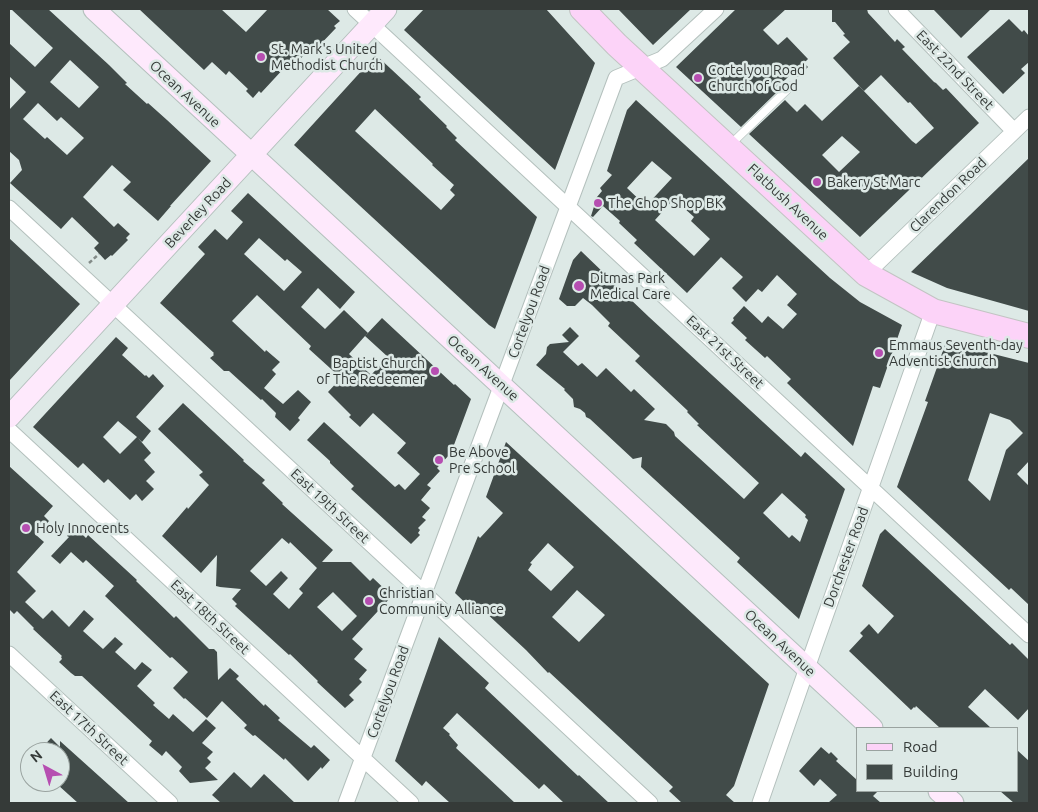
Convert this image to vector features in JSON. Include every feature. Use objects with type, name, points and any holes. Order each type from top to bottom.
[{"type":"main road","name":"Ocean Avenue","points":[[95,9],[871,727]]},
{"type":"main road","name":"Beverley Road","points":[[9,417],[386,9]]},
{"type":"main road","name":"Flatbush Avenue","points":[[582,9],[617,45],[866,274],[933,311],[1029,336]]},
{"type":"main road","points":[[941,792],[953,803]]},
{"type":"street","name":"East 21st Street","points":[[355,9],[1029,635]]},
{"type":"street","name":"Cortelyou Road","points":[[346,803],[616,78],[662,60],[716,9]]},
{"type":"street","name":"East 22nd Street","points":[[896,9],[1014,131]]},
{"type":"street","name":"Clarendon Road","points":[[866,274],[1029,117]]},
{"type":"street","name":"East 19th Street","points":[[9,208],[650,803]]},
{"type":"street","name":"Dorchester Road","points":[[760,803],[933,311]]},
{"type":"street","name":"East 18th Street","points":[[9,430],[411,803]]},
{"type":"street","name":"East 17th Street","points":[[9,654],[170,803]]},
{"type":"lane","points":[[727,147],[791,86]]},
{"type":"path","points":[[88,265],[99,254]]},
{"type":"building","points":[[11,9],[48,9],[109,65],[127,83],[125,84],[211,161],[158,221],[123,190],[131,182],[112,165],[83,197],[114,227],[118,223],[130,234],[126,238],[128,240],[112,256],[105,260],[94,248],[99,243],[72,217],[61,229],[10,183],[22,170],[19,160],[9,151],[9,110],[26,92],[9,76],[9,43],[35,67],[53,48]],"holes":[[[70,60],[99,87],[79,108],[50,82]],[[38,103],[57,121],[61,117],[84,138],[67,155],[47,137],[45,139],[23,119]]]},
{"type":"building","points":[[139,9],[221,9],[246,32],[268,9],[327,9],[340,21],[334,26],[336,28],[315,50],[313,49],[308,55],[306,53],[301,58],[298,55],[261,93],[259,91],[253,98],[246,91],[248,89],[229,71],[226,75],[212,62],[204,70]]},
{"type":"building","points":[[424,9],[546,9],[595,63],[555,170],[404,30]]},
{"type":"building","points":[[618,9],[691,9],[653,45]]},
{"type":"building","points":[[736,9],[786,9],[763,30],[778,45],[787,37],[808,59],[804,63],[808,67],[798,77],[793,72],[775,90],[777,92],[741,127],[676,67]]},
{"type":"building","points":[[832,9],[867,9],[868,13],[895,42],[897,39],[905,47],[902,49],[934,82],[943,90],[946,88],[979,123],[860,237],[749,134],[785,100],[797,112],[805,104],[822,121],[859,86],[916,144],[934,128],[881,75],[864,91],[833,58],[850,42],[835,22],[832,22]],"holes":[[[842,136],[860,152],[839,172],[822,155]]]},
{"type":"building","points":[[933,9],[991,9],[961,38]]},
{"type":"building","points":[[1009,19],[1029,36],[1029,62],[1021,69],[1025,73],[1003,94],[967,57]]},
{"type":"building","points":[[376,55],[421,97],[419,99],[457,138],[455,140],[537,217],[495,329],[489,325],[294,145]],"holes":[[[375,109],[454,185],[450,190],[455,195],[441,210],[355,131]]]},
{"type":"building","points":[[636,100],[830,278],[860,302],[902,325],[880,388],[873,386],[853,446],[787,383],[791,379],[767,356],[765,358],[745,340],[747,338],[731,323],[744,306],[762,323],[768,316],[783,329],[797,314],[787,305],[797,294],[777,275],[762,292],[758,289],[746,302],[732,288],[743,277],[721,257],[687,293],[634,243],[637,240],[603,206],[593,217],[591,216],[597,197],[602,191],[600,188],[612,175],[607,171],[627,110]],"holes":[[[652,161],[672,178],[646,206],[627,188]],[[674,199],[694,217],[691,221],[710,239],[694,256],[655,220]]]},
{"type":"building","points":[[1029,158],[1029,311],[947,288],[911,272]]},
{"type":"building","points":[[248,193],[355,292],[340,309],[318,288],[301,307],[325,329],[344,310],[368,333],[382,318],[471,399],[451,453],[437,468],[440,471],[427,485],[431,488],[421,500],[430,508],[422,517],[426,520],[418,528],[420,535],[411,544],[351,489],[354,486],[307,440],[324,422],[395,487],[399,484],[405,490],[420,474],[397,453],[406,443],[373,413],[360,427],[349,417],[351,415],[328,392],[341,378],[309,349],[311,346],[257,295],[232,321],[265,352],[266,350],[280,362],[272,370],[276,374],[264,388],[283,404],[298,390],[311,402],[298,418],[300,420],[290,431],[275,417],[276,413],[262,399],[229,371],[224,371],[210,358],[214,353],[160,303],[205,254],[198,247],[215,229],[227,240],[243,222],[231,211]],"holes":[[[259,238],[285,261],[287,259],[302,272],[284,291],[244,254]],[[365,336],[388,357],[371,375],[349,354]]]},
{"type":"building","points":[[9,238],[80,304],[9,381]]},
{"type":"building","points":[[581,251],[610,278],[611,282],[619,286],[620,291],[628,294],[628,297],[649,317],[801,457],[805,452],[845,489],[799,619],[737,562],[740,558],[641,467],[642,457],[633,459],[586,417],[585,413],[574,407],[573,399],[565,389],[536,365],[546,354],[547,347],[550,344],[569,342],[562,335],[570,327],[579,336],[563,352],[578,366],[582,363],[597,377],[606,368],[631,392],[634,389],[655,409],[644,420],[666,424],[674,432],[675,436],[744,499],[759,483],[697,425],[699,424],[688,411],[635,361],[640,356],[608,326],[610,323],[592,305],[583,298],[575,306],[567,306],[559,299],[573,260]],"holes":[[[782,493],[806,515],[805,517],[808,520],[800,542],[792,535],[789,538],[763,513]]]},
{"type":"building","points":[[116,337],[128,348],[122,355],[145,376],[149,378],[153,374],[164,386],[136,417],[151,431],[142,442],[138,438],[151,453],[144,460],[155,472],[146,481],[154,489],[142,501],[136,494],[130,500],[108,479],[104,483],[83,463],[78,468],[33,427]],"holes":[[[118,421],[137,437],[120,454],[103,437]]]},
{"type":"building","points":[[946,342],[1029,363],[1029,461],[1017,474],[1029,486],[1029,605],[1011,588],[1009,590],[897,487],[928,402],[925,401]],"holes":[[[990,413],[1010,420],[1023,433],[1006,450],[990,501],[968,480]]]},
{"type":"building","points":[[183,403],[265,480],[262,483],[282,504],[333,550],[322,562],[351,562],[370,581],[373,578],[392,596],[352,639],[363,649],[354,659],[367,670],[359,679],[362,682],[349,695],[354,700],[345,708],[290,654],[235,606],[237,604],[232,599],[241,589],[216,586],[217,555],[201,573],[162,536],[209,485],[199,475],[203,472],[158,429]],"holes":[[[282,538],[289,544],[290,542],[317,568],[299,589],[303,593],[289,609],[273,594],[288,578],[281,571],[266,586],[250,571]],[[333,592],[357,616],[342,631],[317,607]]]},
{"type":"building","points":[[506,442],[769,684],[734,786],[726,795],[735,803],[682,803],[669,791],[673,787],[548,673],[484,611],[479,616],[455,593],[478,536],[480,538],[503,513],[486,497]],"holes":[[[548,543],[574,567],[551,591],[528,570],[532,564],[530,563]],[[577,590],[605,615],[579,642],[552,617]]]},
{"type":"building","points":[[9,466],[53,506],[44,516],[49,521],[36,535],[44,542],[17,572],[36,591],[25,602],[43,619],[52,610],[69,627],[84,610],[94,619],[83,631],[103,649],[115,637],[123,644],[115,652],[135,670],[142,662],[152,670],[137,686],[155,703],[153,705],[169,719],[173,714],[193,732],[206,719],[216,728],[202,743],[213,752],[207,758],[211,762],[205,768],[218,780],[190,783],[179,771],[182,767],[166,751],[162,756],[149,745],[152,741],[82,676],[75,676],[59,662],[62,656],[17,611],[14,614],[9,609]]},
{"type":"building","points":[[75,527],[86,538],[88,535],[209,649],[214,649],[217,652],[218,680],[230,668],[239,676],[236,679],[264,706],[265,704],[280,718],[278,720],[311,748],[314,745],[330,760],[322,769],[321,767],[308,781],[285,758],[284,760],[244,728],[247,725],[222,701],[207,718],[184,699],[173,688],[188,672],[172,657],[170,658],[105,596],[114,586],[86,560],[83,563],[71,552],[60,564],[51,556],[69,537],[67,536]]},
{"type":"building","points":[[885,529],[1010,645],[1012,643],[1029,660],[1029,708],[1018,720],[985,689],[968,707],[990,727],[939,727],[916,706],[911,710],[849,651],[863,636],[860,633],[869,624],[878,634],[894,616],[862,586],[880,534]]},
{"type":"building","points":[[439,637],[489,683],[485,688],[609,803],[564,803],[544,784],[539,789],[457,713],[443,728],[458,745],[456,748],[515,803],[450,803],[426,781],[422,786],[395,761]]},
{"type":"building","points":[[821,747],[829,754],[831,752],[838,759],[836,761],[856,779],[856,792],[877,792],[873,796],[881,803],[828,803],[837,795],[820,779],[814,786],[799,771]]},
{"type":"building","points":[[70,750],[129,803],[78,803],[66,792],[70,792]]},
{"type":"building","points":[[1018,751],[1029,761],[1029,803],[1014,803],[1001,792],[1018,792]]},
{"type":"building","points":[[234,772],[251,788],[264,774],[295,803],[221,803],[212,795]]},
{"type":"place","name":"St. Mark's United Methodist Church","points":[[261,57]]},
{"type":"place","name":"Cortelyou Road Church of God","points":[[698,78]]},
{"type":"place","name":"Bakery St Marc","points":[[817,182]]},
{"type":"place","name":"The Chop Shop BK","points":[[598,203]]},
{"type":"place","name":"Ditmas Park Medical Care","points":[[579,286]]},
{"type":"place","name":"Emmaus Seventh-day Adventist Church","points":[[879,353]]},
{"type":"place","name":"Baptist Church of The Redeemer","points":[[435,371]]},
{"type":"place","name":"Be Above Pre School","points":[[439,460]]},
{"type":"place","name":"Holy Innocents","points":[[26,528]]},
{"type":"place","name":"Christian Community Alliance","points":[[369,601]]}]
